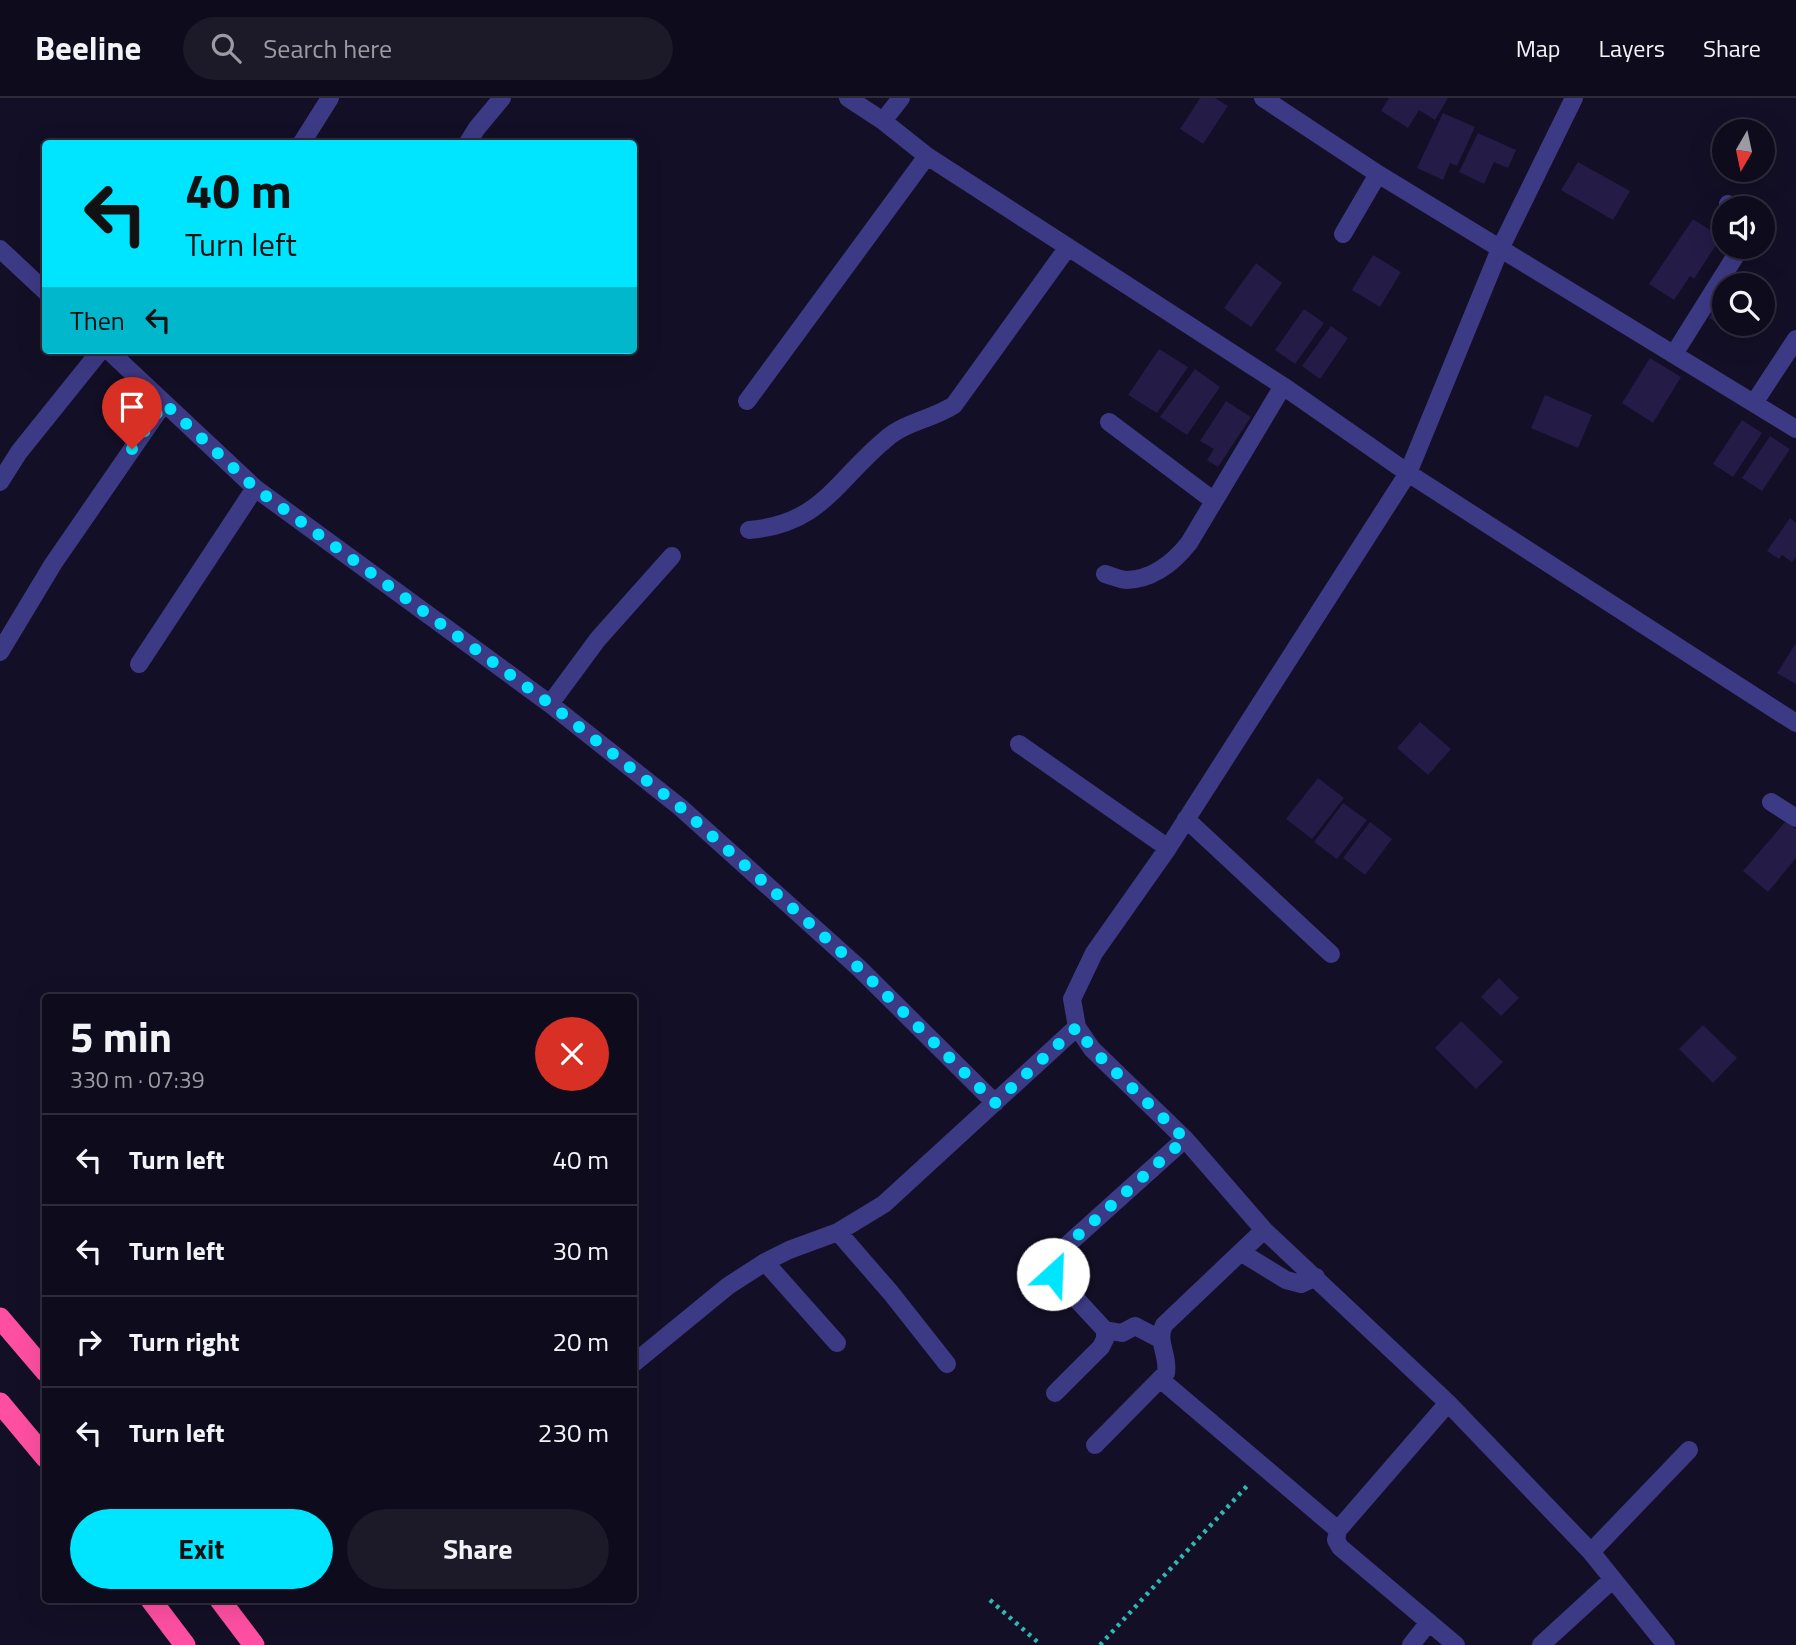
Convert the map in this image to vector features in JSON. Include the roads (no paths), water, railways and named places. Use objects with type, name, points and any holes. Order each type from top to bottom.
[{"type":"highway","points":[[0,1318],[42,1367]]},
{"type":"highway","points":[[0,1403],[42,1453]]},
{"type":"highway","points":[[153,1603],[185,1645]]},
{"type":"highway","points":[[222,1603],[254,1645]]},
{"type":"street","points":[[304,140],[330,98]]},
{"type":"street","points":[[470,140],[502,98]]},
{"type":"street","points":[[848,98],[928,156],[1283,386],[1408,473],[1796,723]]},
{"type":"street","points":[[883,121],[901,98]]},
{"type":"street","points":[[1264,98],[1378,174],[1796,429]]},
{"type":"street","points":[[1574,98],[1500,249],[1408,473],[1168,848],[1094,953],[1072,999],[1077,1027],[1092,1049],[1185,1139],[1264,1230],[1448,1403],[1591,1552],[1666,1645]]},
{"type":"street","points":[[747,401],[928,156]]},
{"type":"street","points":[[1343,234],[1378,174]]},
{"type":"street","points":[[749,530],[774,528],[810,512],[887,437],[954,405],[1068,247]]},
{"type":"street","points":[[0,249],[42,288]]},
{"type":"street","points":[[1674,354],[1733,259]]},
{"type":"street","points":[[1754,403],[1796,340]]},
{"type":"street","points":[[0,482],[19,453],[98,354]]},
{"type":"street","points":[[112,354],[255,488],[550,704],[690,816],[859,968],[995,1103]]},
{"type":"street","points":[[1105,574],[1126,580],[1151,574],[1174,561],[1189,543],[1283,386]]},
{"type":"street","points":[[0,652],[53,564],[164,403]]},
{"type":"street","points":[[1110,422],[1214,501]]},
{"type":"street","points":[[139,664],[255,488]]},
{"type":"street","points":[[550,704],[598,639],[672,556]]},
{"type":"street","points":[[1019,744],[1168,848]]},
{"type":"street","points":[[1771,802],[1796,818]]},
{"type":"street","points":[[1186,819],[1331,954]]},
{"type":"street","points":[[637,1361],[729,1286],[765,1262],[838,1232],[884,1204],[1077,1027]]},
{"type":"street","points":[[1160,1339],[1135,1326],[1122,1333],[1105,1330],[1053,1274],[1051,1264],[1055,1256],[1185,1139]]},
{"type":"street","points":[[1095,1445],[1166,1373],[1167,1366],[1160,1339],[1164,1325],[1264,1230]]},
{"type":"street","points":[[838,1232],[947,1364]]},
{"type":"street","points":[[1242,1253],[1286,1280],[1301,1284],[1316,1277]]},
{"type":"street","points":[[765,1262],[837,1343]]},
{"type":"street","points":[[1055,1393],[1101,1347],[1105,1330]]},
{"type":"street","points":[[1160,1379],[1338,1530]]},
{"type":"street","points":[[1448,1403],[1338,1530],[1336,1540],[1340,1547],[1456,1645]]},
{"type":"street","points":[[1591,1552],[1689,1450]]},
{"type":"street","points":[[1541,1645],[1613,1579]]},
{"type":"street","points":[[1411,1645],[1429,1622]]}]
